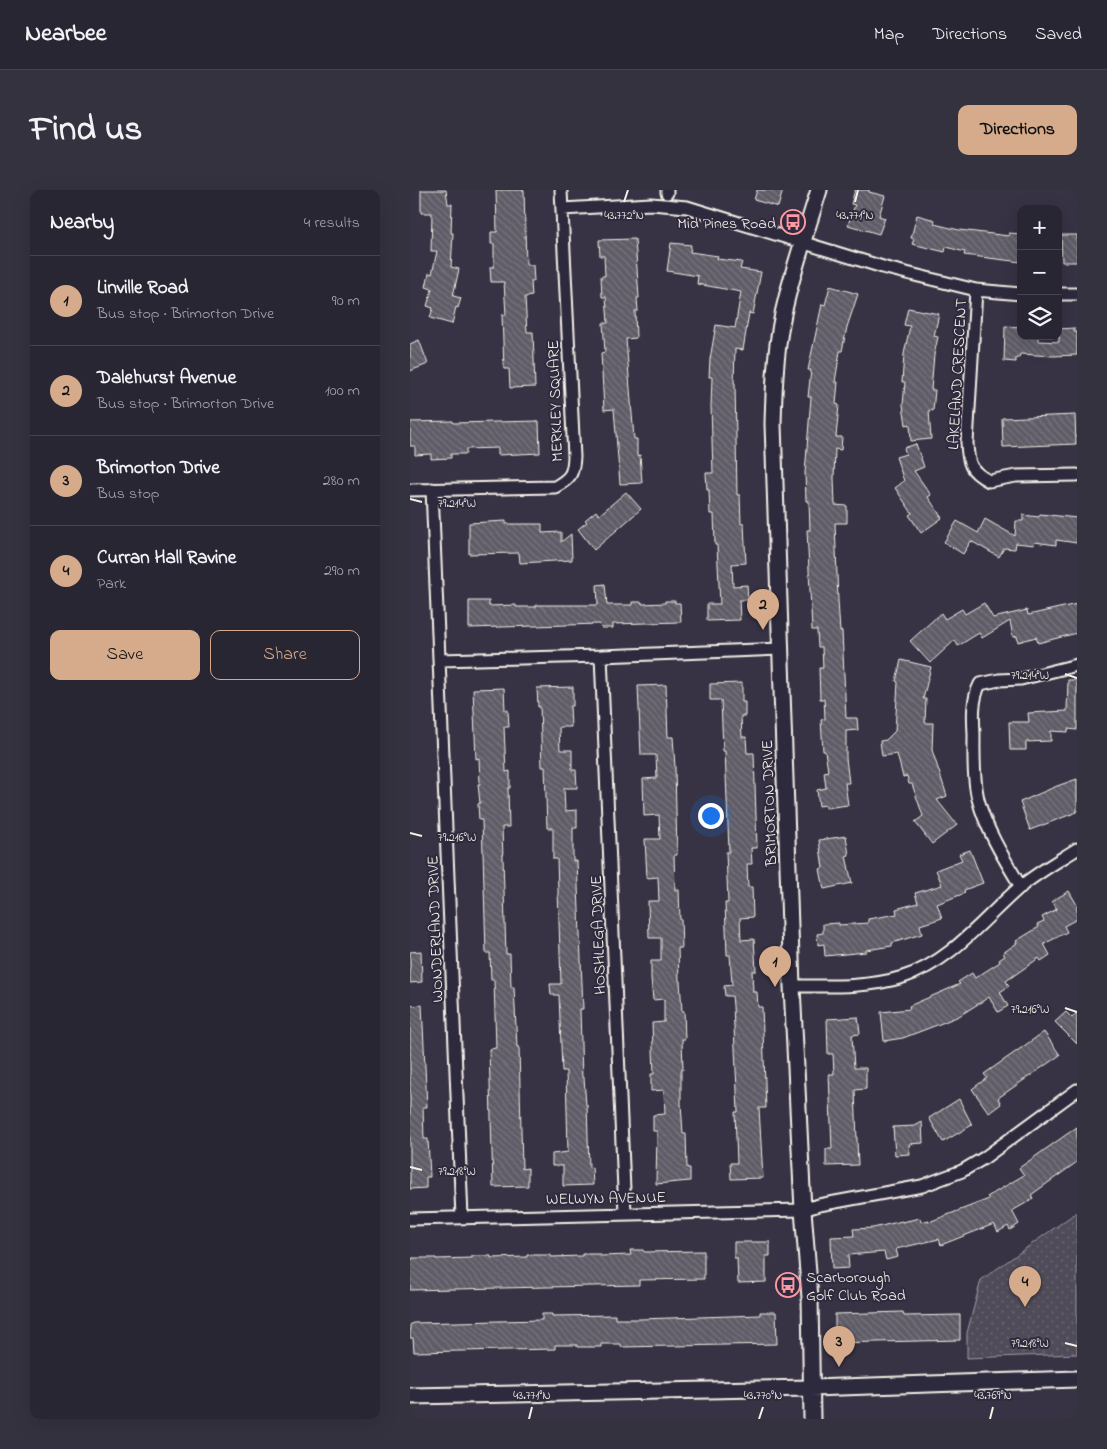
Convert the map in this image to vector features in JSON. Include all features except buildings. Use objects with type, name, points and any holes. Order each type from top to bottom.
[{"type":"street","name":"MERKLEY SQUARE","points":[[410,490],[555,487],[572,474],[574,457],[561,190]]},
{"type":"street","name":"BRIMORTON DRIVE","points":[[812,1419],[810,1298],[803,1210],[792,986],[775,501],[774,390],[786,299],[818,190]]},
{"type":"street","points":[[562,209],[651,204],[687,208],[886,268],[976,290],[1017,294]]},
{"type":"street","name":"LAKELAND CRESCENT","points":[[976,290],[967,443],[967,456],[972,470],[989,481],[1016,476],[1077,475]]},
{"type":"street","points":[[1062,294],[1077,294]]},
{"type":"street","name":"WONDERLAND DRIVE","points":[[432,490],[462,1217]]},
{"type":"street","points":[[440,660],[780,649]]},
{"type":"street","name":"HOSHLEGA DRIVE","points":[[601,656],[625,1213]]},
{"type":"street","points":[[1021,886],[992,832],[978,800],[974,769],[973,711],[976,692],[980,684],[999,680],[1021,679],[1077,665]]},
{"type":"street","points":[[792,986],[825,987],[873,983],[902,978],[917,972],[932,964],[966,938],[1021,886],[1077,849]]},
{"type":"street","name":"WELWYN AVENUE","points":[[410,1219],[803,1210],[819,1205],[922,1186],[962,1171],[984,1158],[1077,1090]]},
{"type":"street","points":[[410,1396],[812,1388],[1077,1379]]},
{"type":"shaded area","points":[[1077,1212],[1077,1354],[967,1358],[967,1333],[981,1280]]},
{"type":"place","name":"Mid Pines Road","points":[[793,222]]},
{"type":"place","name":"Dalehurst Avenue","points":[[763,630]]},
{"type":"place","name":"Linville Road","points":[[775,987]]},
{"type":"place","name":"Scarborough Golf Club Road","points":[[788,1285]]},
{"type":"place","name":"Curran Hall Ravine","points":[[1025,1307]]},
{"type":"place","name":"Brimorton Drive","points":[[839,1367]]}]
